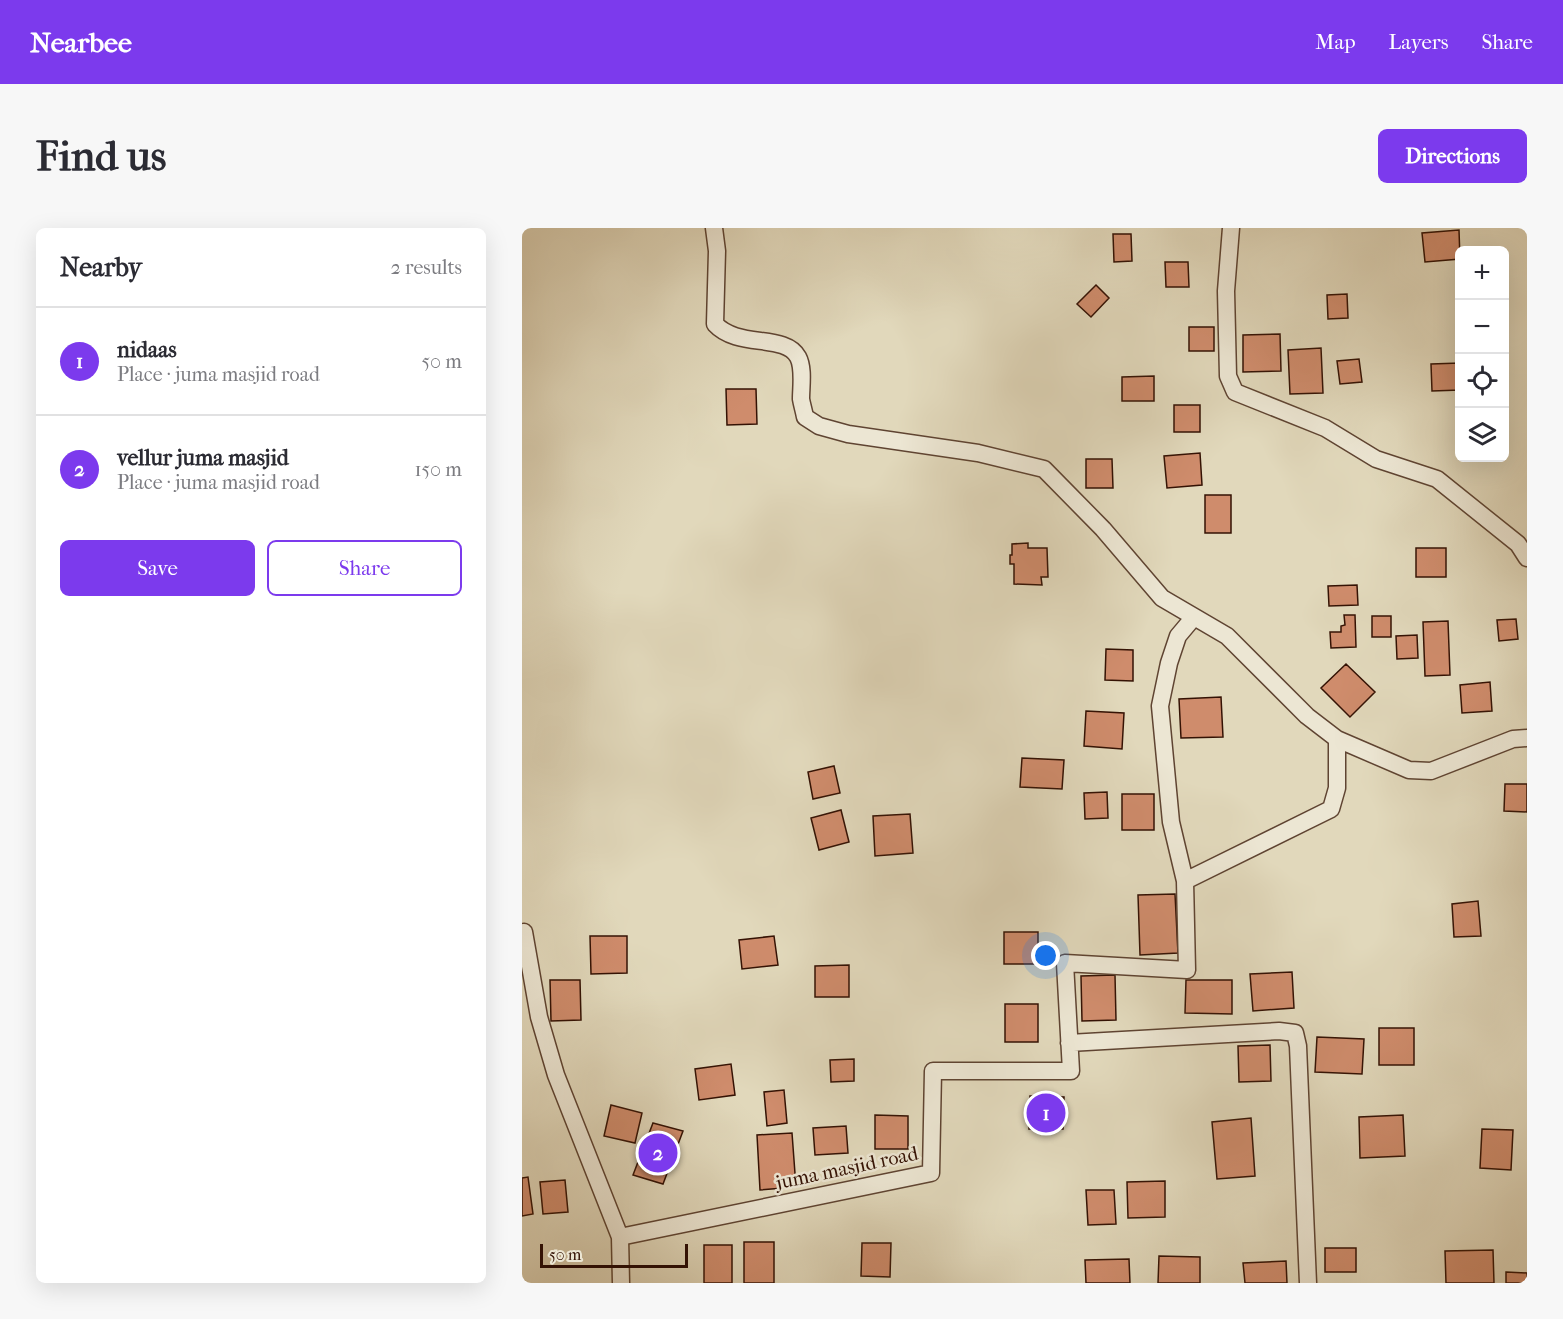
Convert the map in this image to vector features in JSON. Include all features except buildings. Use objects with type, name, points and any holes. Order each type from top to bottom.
[{"type":"street","points":[[714,228],[717,251],[715,324],[722,332],[732,337],[771,342],[791,348],[799,359],[801,401],[805,417],[819,426],[848,434],[978,453],[1044,469],[1103,529],[1162,598],[1227,636],[1307,716],[1337,739],[1408,770],[1431,771],[1514,739],[1527,738]]},
{"type":"street","points":[[1230,228],[1226,291],[1228,376],[1235,392],[1325,428],[1376,459],[1437,479],[1518,543],[1527,558]]},
{"type":"street","points":[[1194,617],[1178,636],[1169,663],[1161,706],[1171,822],[1185,881],[1187,970],[1065,963],[1069,1042],[1178,1035],[1279,1031],[1295,1033],[1298,1046],[1308,1283]]},
{"type":"street","points":[[1185,881],[1330,808],[1337,788],[1337,739]]},
{"type":"street","points":[[524,932],[539,1017],[556,1075],[620,1237],[621,1283]]},
{"type":"street","name":"juma masjid road","points":[[620,1237],[931,1173],[933,1071],[1071,1071],[1069,1042]]},
{"type":"place","name":"nidaas","points":[[1046,1113]]},
{"type":"place","name":"vellur juma masjid","points":[[658,1153]]}]
